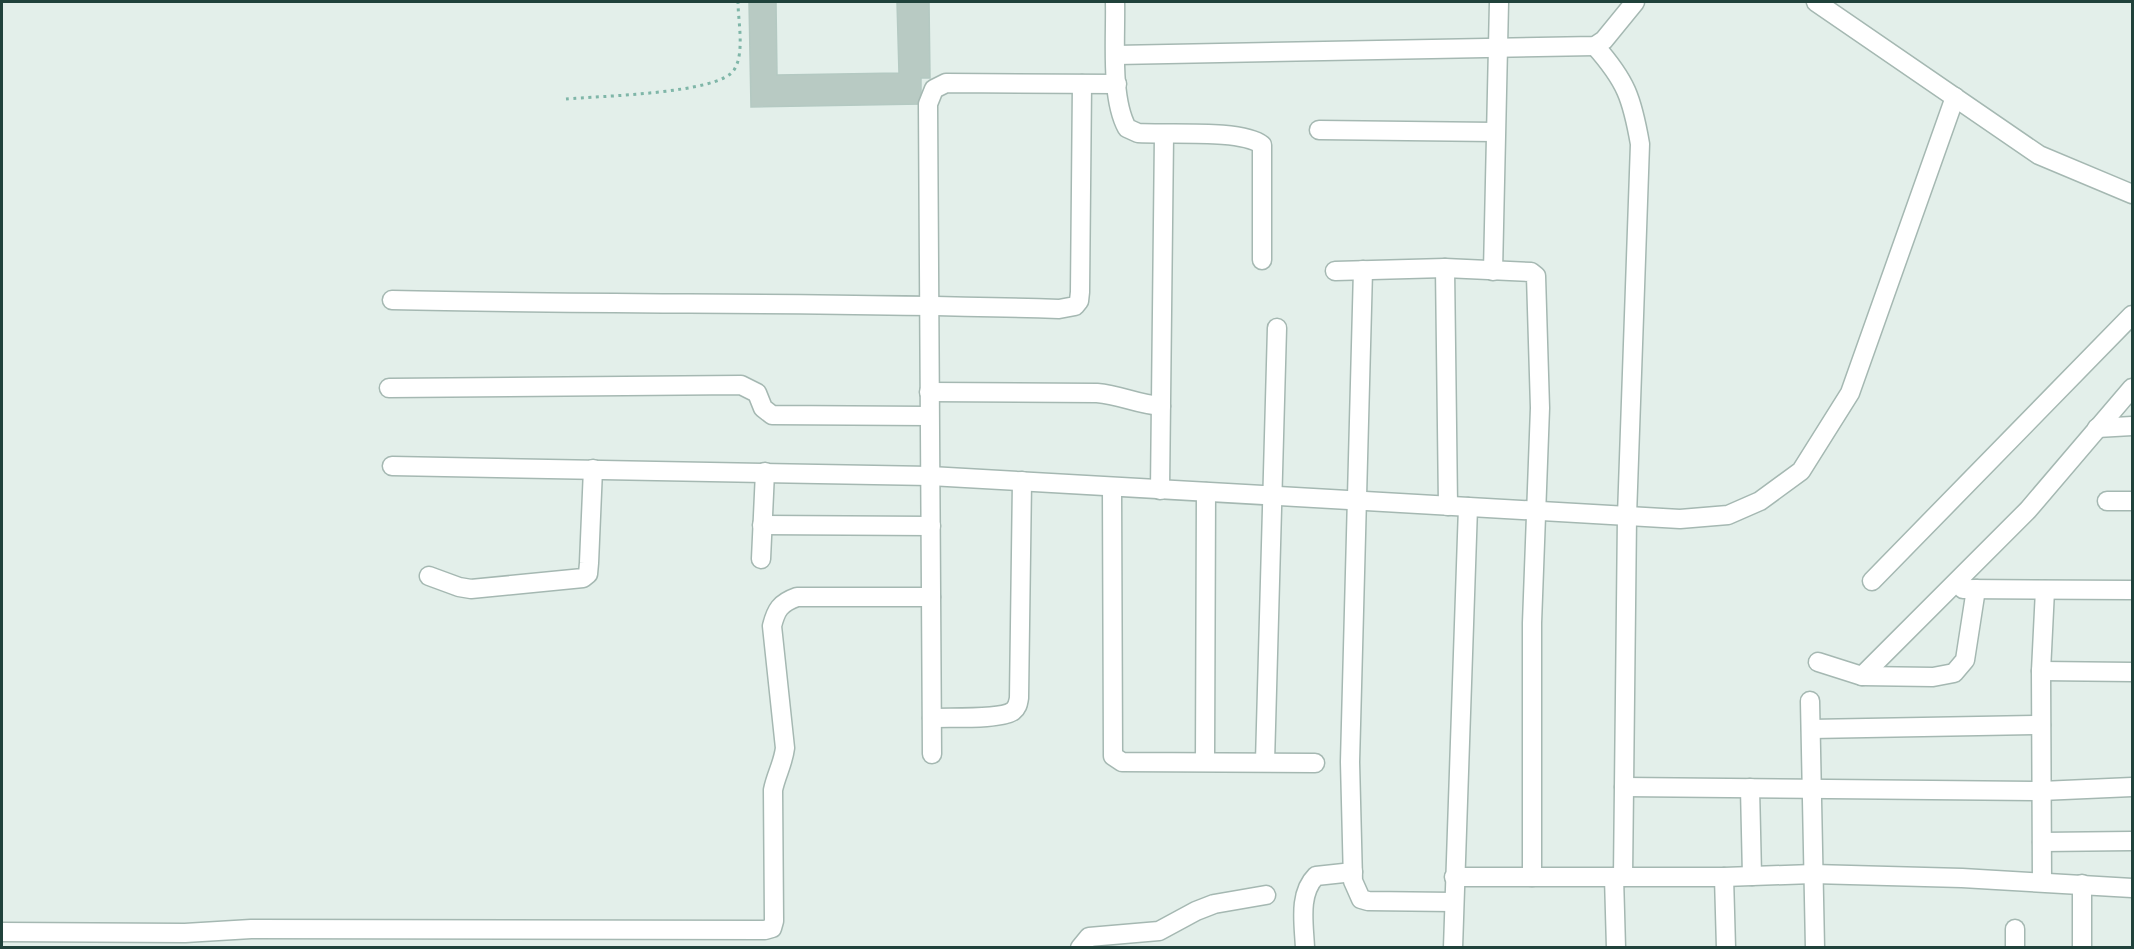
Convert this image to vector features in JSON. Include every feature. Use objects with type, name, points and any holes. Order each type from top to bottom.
[{"type":"street","points":[[1115,2],[1117,84],[1121,116],[1127,128],[1138,133],[1164,135],[1237,136],[1262,145],[1262,260]]},
{"type":"street","points":[[1493,271],[1499,2]]},
{"type":"street","points":[[1116,55],[1595,46],[1604,40],[1635,2]]},
{"type":"street","points":[[1816,2],[2039,155],[2133,194]]},
{"type":"street","points":[[1595,46],[1618,73],[1633,104],[1640,144],[1627,516],[1624,787],[1616,948]]},
{"type":"street","points":[[932,754],[928,104],[934,90],[946,83],[1117,84]]},
{"type":"street","points":[[392,300],[618,305],[928,305],[1059,309],[1075,306],[1079,302],[1082,84]]},
{"type":"street","points":[[392,466],[930,476],[1680,519],[1728,515],[1761,501],[1801,471],[1850,393],[1955,97]]},
{"type":"street","points":[[1319,130],[1495,132]]},
{"type":"street","points":[[1160,490],[1164,135]]},
{"type":"street","points":[[1445,268],[1448,506]]},
{"type":"street","points":[[1335,271],[1445,268],[1531,272],[1538,282],[1540,408],[1532,623],[1532,877]]},
{"type":"street","points":[[1363,270],[1350,762],[1353,872],[1356,893],[1360,899],[1453,902]]},
{"type":"street","points":[[1872,581],[2133,315]]},
{"type":"street","points":[[1265,762],[1277,328]]},
{"type":"street","points":[[389,388],[741,385],[757,393],[763,408],[772,415],[929,416]]},
{"type":"street","points":[[1862,676],[2028,510],[2133,388]]},
{"type":"street","points":[[929,392],[1097,393],[1117,395],[1137,405],[1161,406]]},
{"type":"street","points":[[2097,428],[2133,426]]},
{"type":"street","points":[[429,576],[471,589],[583,579],[588,574],[589,563],[593,469]]},
{"type":"street","points":[[761,559],[765,472]]},
{"type":"street","points":[[932,718],[995,715],[1011,712],[1017,707],[1022,482]]},
{"type":"street","points":[[1112,487],[1113,756],[1122,762],[1315,763]]},
{"type":"street","points":[[1205,761],[1206,492]]},
{"type":"street","points":[[2107,501],[2133,501]]},
{"type":"street","points":[[1453,948],[1468,507]]},
{"type":"street","points":[[762,525],[931,526]]},
{"type":"street","points":[[1818,662],[1862,676],[1933,677],[1954,673],[1961,668],[1965,660],[1976,589]]},
{"type":"street","points":[[1950,590],[2133,590]]},
{"type":"street","points":[[2042,882],[2041,671],[2044,590]]},
{"type":"street","points":[[2,932],[186,940],[251,929],[574,939],[772,928],[774,921],[773,790],[776,775],[783,766],[785,748],[772,626],[776,611],[784,602],[797,597],[931,597]]},
{"type":"street","points":[[2041,671],[2133,672]]},
{"type":"street","points":[[1810,701],[1815,948]]},
{"type":"street","points":[[1811,729],[2041,725]]},
{"type":"street","points":[[1624,787],[2041,791],[2133,787]]},
{"type":"street","points":[[1750,788],[1752,876]]},
{"type":"street","points":[[2042,842],[2133,841]]},
{"type":"street","points":[[1305,948],[1304,898],[1311,880],[1316,876],[1353,872]]},
{"type":"street","points":[[1454,877],[1724,878],[1813,874],[2042,882],[2133,888]]},
{"type":"street","points":[[1724,878],[1726,948]]},
{"type":"street","points":[[2082,884],[2082,948]]},
{"type":"street","points":[[1080,948],[1089,937],[1159,931],[1196,910],[1214,904],[1266,895]]},
{"type":"street","points":[[2015,929],[2015,948]]},
{"type":"path","points":[[566,99],[698,87],[725,79],[734,71],[739,60],[738,2]]},
{"type":"building","points":[[749,2],[776,2],[777,75],[899,73],[897,2],[929,2],[930,78],[921,78],[921,104],[751,107]]}]
